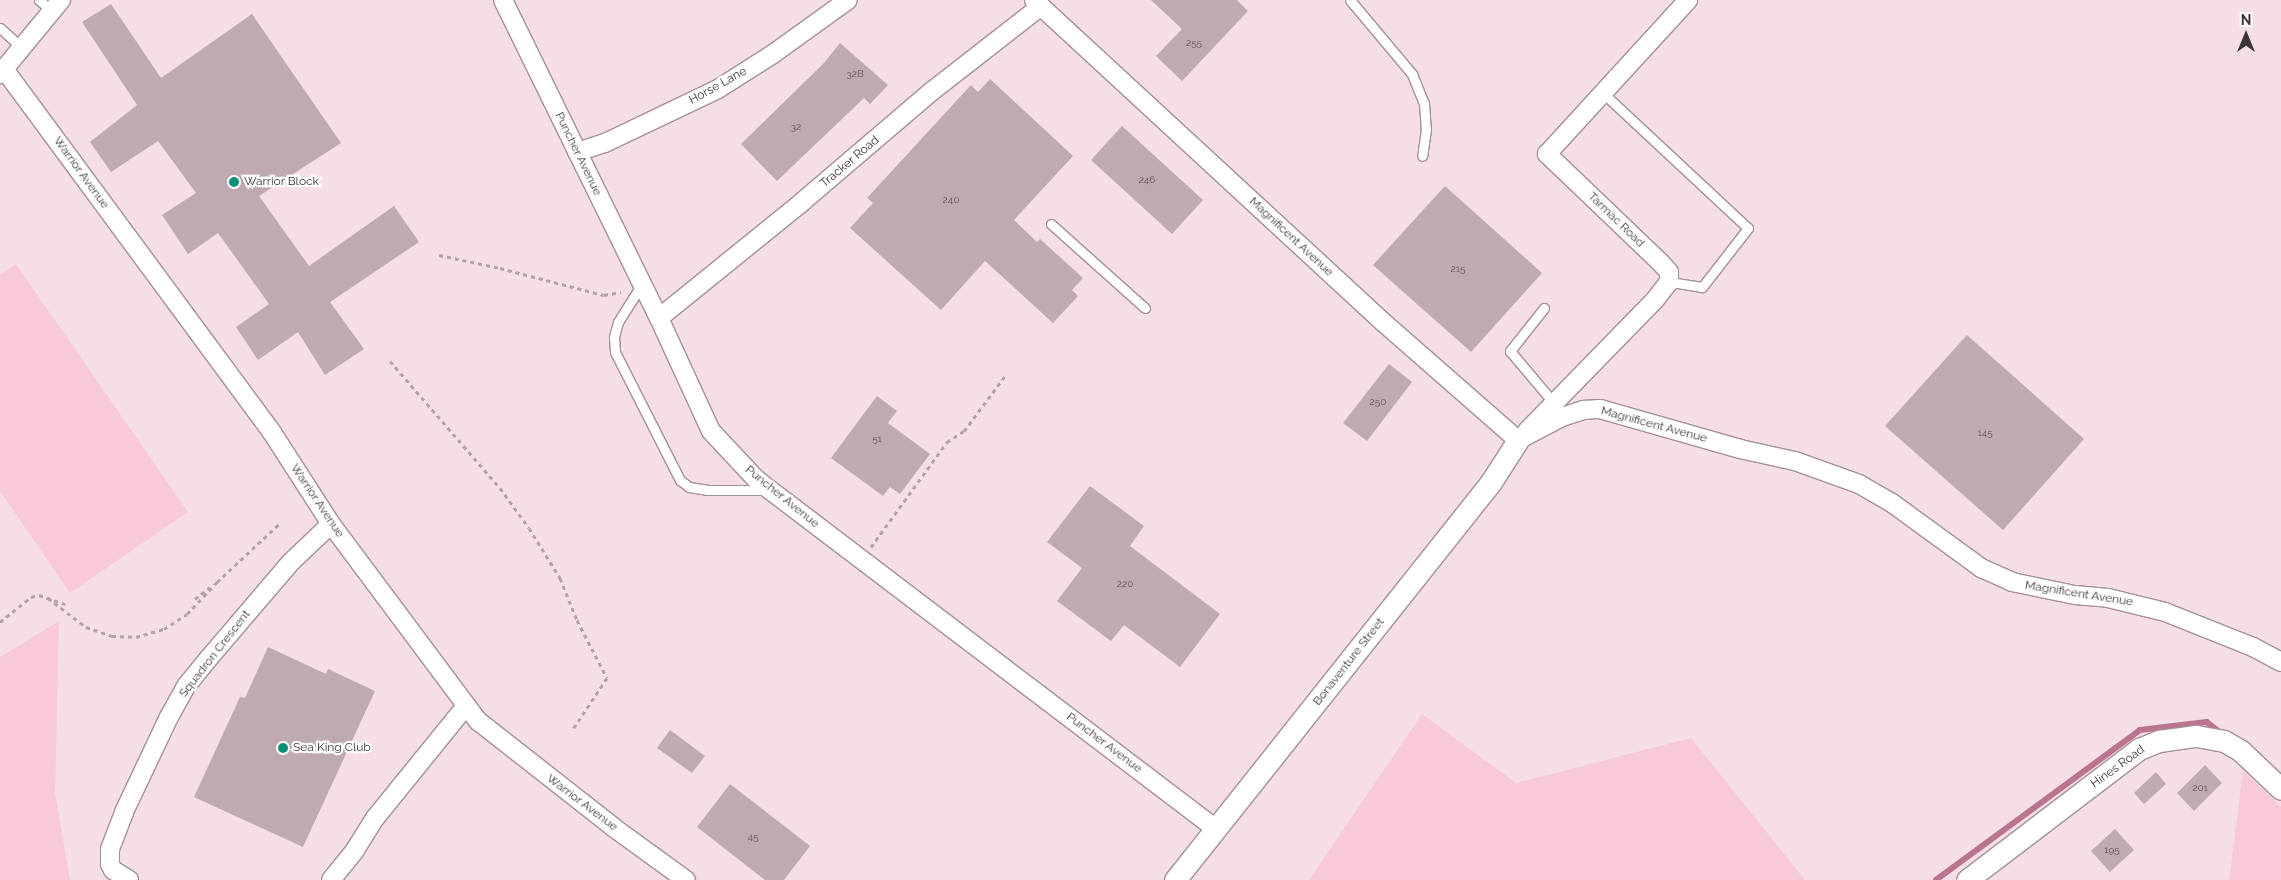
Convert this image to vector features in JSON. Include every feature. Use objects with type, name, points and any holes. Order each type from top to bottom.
[{"type":"street","name":"Puncher Avenue","points":[[503,0],[659,318],[711,430],[754,478],[1216,829]]},
{"type":"street","name":"Horse Lane","points":[[577,152],[605,143],[718,88],[773,54],[848,0]]},
{"type":"street","name":"Tarmac Road","points":[[1669,282],[1669,272],[1661,263],[1547,154],[1688,0]]},
{"type":"street","name":"Tracker Road","points":[[659,318],[802,202],[1038,3]]},
{"type":"street","name":"Magnificent Avenue","points":[[1038,3],[1376,315],[1518,440],[1562,417],[1584,410],[1600,409],[1740,449],[1795,461],[1859,484],[1892,503],[1981,568],[2012,582],[2075,595],[2108,598],[2156,609],[2253,647],[2281,662]]},
{"type":"street","points":[[2,71],[22,48],[50,4]]},
{"type":"street","name":"Warrior Avenue","points":[[2,71],[272,431],[331,524],[478,721],[686,880]]},
{"type":"street","points":[[1518,440],[1553,402],[1654,301],[1669,282]]},
{"type":"street","name":"Bonaventure Street","points":[[1175,880],[1491,482],[1518,440]]},
{"type":"street","name":"Squadron Crescent","points":[[129,880],[113,870],[110,864],[110,849],[124,812],[169,717],[188,685],[208,658],[290,562],[331,524]]},
{"type":"street","points":[[332,880],[356,850],[376,818],[466,706]]},
{"type":"street","name":"Hines Road","points":[[1967,880],[2139,749],[2159,741],[2196,736],[2224,742],[2242,751],[2281,789]]},
{"type":"lane","points":[[1350,0],[1412,74],[1424,103],[1426,130],[1422,156]]},
{"type":"lane","points":[[0,28],[22,48]]},
{"type":"lane","points":[[1603,92],[1748,228],[1702,287],[1669,282]]},
{"type":"lane","points":[[1051,224],[1145,308]]},
{"type":"lane","points":[[642,283],[618,322],[614,337],[615,352],[680,480],[689,487],[707,490],[770,490]]},
{"type":"lane","points":[[1544,308],[1510,351],[1553,402]]},
{"type":"path","points":[[439,256],[500,268],[604,295],[623,292],[642,283]]},
{"type":"path","points":[[390,361],[500,488],[529,528],[560,578],[577,620],[606,678],[573,729]]},
{"type":"path","points":[[863,560],[947,442],[964,431],[1005,376]]},
{"type":"path","points":[[48,598],[86,627],[112,636],[136,637],[164,629],[188,614],[218,581],[278,524]]},
{"type":"path","points":[[194,599],[218,581]]},
{"type":"path","points":[[0,622],[31,597],[38,595],[65,604]]},
{"type":"shaded area","points":[[16,264],[188,512],[70,593],[0,491],[0,275]]},
{"type":"shaded area","points":[[59,621],[55,792],[70,880],[0,880],[0,657]]},
{"type":"shaded area","points":[[1422,714],[1516,783],[1691,738],[1805,880],[1309,880]]},
{"type":"shaded area","points":[[2243,771],[2281,807],[2281,880],[2229,880]]},
{"type":"building","points":[[1151,0],[1237,0],[1248,11],[1182,81],[1156,56],[1182,29]]},
{"type":"building","name":"Warrior Block","points":[[111,4],[161,78],[252,14],[341,143],[259,196],[309,266],[394,206],[419,242],[330,302],[364,349],[325,375],[298,332],[258,360],[236,327],[269,304],[218,233],[188,254],[162,215],[196,193],[158,141],[111,172],[90,142],[137,105],[82,22]]},
{"type":"building","points":[[840,43],[888,85],[870,104],[864,98],[777,181],[741,144],[824,63]]},
{"type":"building","points":[[990,79],[1073,156],[1014,220],[1037,242],[1040,239],[1083,278],[1072,290],[1078,296],[1053,323],[985,261],[941,310],[850,228],[873,203],[867,198],[971,85],[978,92]]},
{"type":"building","points":[[1122,126],[1203,200],[1172,234],[1091,160]]},
{"type":"building","points":[[1445,186],[1542,273],[1471,352],[1373,265]]},
{"type":"building","points":[[1967,335],[2084,439],[2003,530],[1885,426]]},
{"type":"building","points":[[1389,364],[1412,382],[1367,441],[1343,423]]},
{"type":"building","points":[[877,396],[897,411],[888,423],[930,454],[900,494],[890,487],[883,496],[831,458]]},
{"type":"building","points":[[1090,486],[1144,526],[1130,546],[1220,614],[1180,667],[1124,625],[1111,641],[1057,601],[1082,568],[1047,542]]},
{"type":"building","name":"Sea King Club","points":[[268,647],[326,674],[328,669],[375,691],[303,847],[194,797],[240,697],[245,698]]},
{"type":"building","points":[[670,730],[705,756],[692,773],[657,748]]},
{"type":"building","points":[[2205,765],[2222,783],[2194,811],[2177,793]]},
{"type":"building","points":[[2156,772],[2166,784],[2144,804],[2134,793]]},
{"type":"building","points":[[730,784],[810,846],[784,880],[765,880],[697,827]]},
{"type":"building","points":[[2115,829],[2134,850],[2110,872],[2091,851]]},
{"type":"waterway","points":[[1936,880],[2140,730],[2207,722],[2221,733]]},
{"type":"place","name":"Warrior Block","points":[[234,182]]},
{"type":"place","name":"Sea King Club","points":[[283,748]]}]
